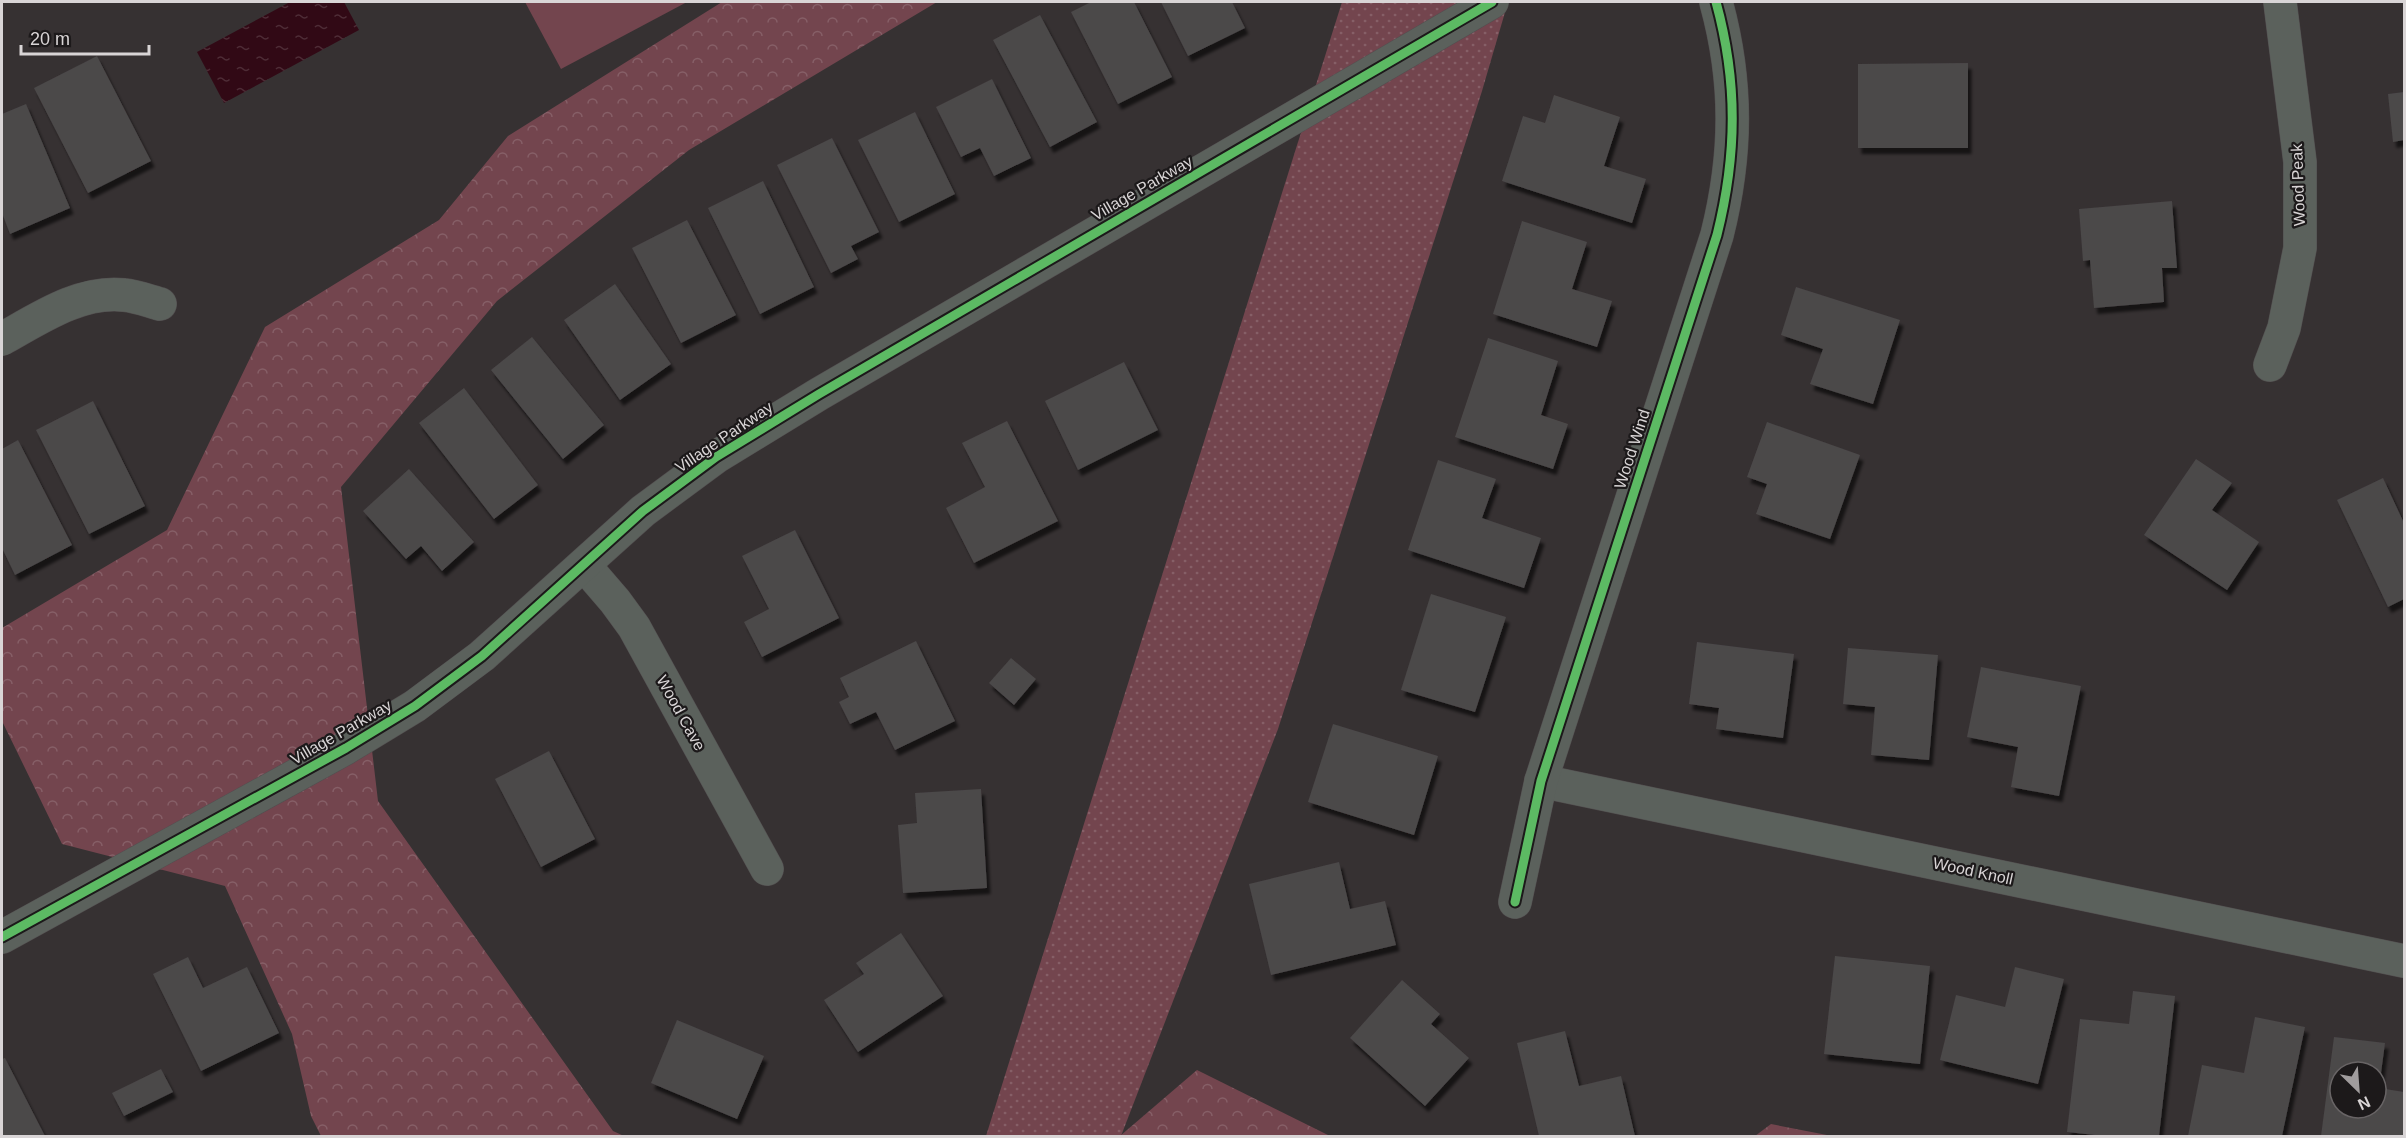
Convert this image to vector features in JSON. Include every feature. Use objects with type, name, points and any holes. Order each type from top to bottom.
[{"type":"street","name":"Village Parkway","points":[[2,937],[346,748],[415,706],[482,656],[643,511],[716,457],[819,394],[1492,2]]},
{"type":"street","name":"Wood Wind","points":[[1515,902],[1541,781],[1709,258],[1727,195],[1734,115],[1732,75],[1725,34],[1716,2]]},
{"type":"street","name":"Wood Peak","points":[[2270,365],[2284,328],[2300,248],[2300,162],[2280,2]]},
{"type":"street","points":[[2,339],[54,310],[94,296],[123,295],[160,304]]},
{"type":"street","name":"Wood Cave","points":[[584,566],[634,627],[767,869]]},
{"type":"street","name":"Wood Knoll","points":[[1541,781],[2404,961]]},
{"type":"green space","points":[[525,2],[687,2],[561,69]]},
{"type":"green space","points":[[722,2],[937,2],[689,150],[497,301],[341,487],[378,801],[613,1131],[624,1136],[321,1136],[311,1116],[292,1034],[225,886],[62,844],[2,721],[2,628],[167,530],[265,327],[439,220],[508,136]]},
{"type":"green space","points":[[1342,2],[1508,2],[1482,91],[1278,729],[1121,1136],[986,1136]]},
{"type":"green space","points":[[1197,1070],[1330,1136],[1120,1136]]},
{"type":"green space","points":[[1771,1124],[1832,1136],[1755,1136]]},
{"type":"water","points":[[290,2],[344,2],[359,30],[224,103],[197,52]]},
{"type":"building","points":[[1091,2],[1134,2],[1172,77],[1118,104],[1071,12]]},
{"type":"building","points":[[1161,2],[1232,2],[1245,28],[1188,56]]},
{"type":"building","points":[[1040,15],[1097,122],[1050,147],[993,40]]},
{"type":"building","points":[[97,56],[151,161],[88,193],[34,88]]},
{"type":"building","points":[[1968,63],[1968,148],[1858,148],[1858,64]]},
{"type":"building","points":[[992,79],[1031,158],[994,176],[980,148],[961,157],[936,107]]},
{"type":"building","points":[[2404,92],[2404,140],[2393,142],[2388,94]]},
{"type":"building","points":[[1554,95],[1620,117],[1604,166],[1646,179],[1632,223],[1502,181],[1523,116],[1545,123]]},
{"type":"building","points":[[26,104],[70,208],[10,234],[2,213],[2,114]]},
{"type":"building","points":[[915,112],[955,194],[899,222],[858,140]]},
{"type":"building","points":[[832,138],[879,232],[851,246],[858,259],[831,273],[777,165]]},
{"type":"building","points":[[763,181],[814,287],[760,314],[708,208]]},
{"type":"building","points":[[2172,201],[2177,268],[2162,268],[2164,302],[2094,308],[2090,260],[2083,261],[2079,209]]},
{"type":"building","points":[[687,220],[736,315],[681,343],[632,248]]},
{"type":"building","points":[[1522,221],[1587,242],[1572,289],[1612,301],[1597,347],[1493,314]]},
{"type":"building","points":[[615,284],[671,364],[620,400],[564,320]]},
{"type":"building","points":[[1796,287],[1900,320],[1873,404],[1810,384],[1823,349],[1781,335]]},
{"type":"building","points":[[532,337],[604,425],[563,459],[491,370]]},
{"type":"building","points":[[1488,338],[1558,361],[1541,415],[1568,424],[1553,469],[1455,437]]},
{"type":"building","points":[[1124,362],[1158,430],[1078,470],[1045,401]]},
{"type":"building","points":[[464,388],[538,485],[494,519],[419,423]]},
{"type":"building","points":[[93,401],[145,506],[89,534],[36,430]]},
{"type":"building","points":[[1007,421],[1058,521],[974,563],[946,508],[985,487],[962,443]]},
{"type":"building","points":[[1767,422],[1860,455],[1830,539],[1756,514],[1767,484],[1747,477]]},
{"type":"building","points":[[18,440],[72,545],[15,575],[2,548],[2,449]]},
{"type":"building","points":[[2196,459],[2232,483],[2212,510],[2259,542],[2227,590],[2144,535]]},
{"type":"building","points":[[1438,460],[1496,479],[1482,518],[1541,538],[1524,588],[1408,550]]},
{"type":"building","points":[[409,469],[474,542],[442,571],[421,546],[406,559],[363,511]]},
{"type":"building","points":[[2383,478],[2404,523],[2404,599],[2388,607],[2337,500]]},
{"type":"building","points":[[795,530],[839,618],[762,657],[744,622],[769,609],[742,556]]},
{"type":"building","points":[[1431,594],[1506,617],[1475,712],[1401,690]]},
{"type":"building","points":[[916,641],[955,721],[895,750],[876,712],[850,724],[839,702],[849,697],[840,678]]},
{"type":"building","points":[[1697,642],[1794,654],[1783,738],[1716,729],[1719,708],[1689,704]]},
{"type":"building","points":[[1848,648],[1938,655],[1929,760],[1871,755],[1875,707],[1843,704]]},
{"type":"building","points":[[1011,658],[1036,679],[1014,705],[989,683]]},
{"type":"building","points":[[1981,667],[2081,686],[2059,796],[2011,787],[2018,747],[1967,737]]},
{"type":"building","points":[[1333,724],[1438,756],[1414,835],[1308,802]]},
{"type":"building","points":[[549,751],[595,839],[541,867],[495,779]]},
{"type":"building","points":[[981,789],[987,888],[903,893],[898,825],[917,823],[915,793]]},
{"type":"building","points":[[1339,862],[1350,909],[1385,901],[1396,945],[1271,975],[1249,884]]},
{"type":"building","points":[[901,933],[943,996],[858,1052],[824,1000],[864,974],[856,963]]},
{"type":"building","points":[[1835,956],[1930,966],[1920,1064],[1824,1054]]},
{"type":"building","points":[[188,957],[203,988],[247,967],[279,1033],[201,1071],[153,974]]},
{"type":"building","points":[[2015,967],[2064,979],[2038,1084],[1940,1060],[1956,995],[2005,1007]]},
{"type":"building","points":[[1402,980],[1440,1014],[1431,1024],[1469,1058],[1425,1106],[1350,1038]]},
{"type":"building","points":[[2133,991],[2175,996],[2159,1136],[2104,1136],[2067,1132],[2080,1019],[2129,1024]]},
{"type":"building","points":[[2255,1017],[2305,1027],[2282,1136],[2188,1136],[2202,1065],[2244,1073]]},
{"type":"building","points":[[677,1020],[764,1056],[737,1119],[651,1083]]},
{"type":"building","points":[[1565,1031],[1579,1086],[1621,1076],[1635,1136],[1539,1136],[1517,1043]]},
{"type":"building","points":[[2334,1037],[2385,1043],[2383,1060],[2331,1060]]},
{"type":"building","points":[[5,1058],[45,1136],[2,1136],[2,1059]]},
{"type":"building","points":[[161,1069],[173,1092],[124,1116],[112,1093]]},
{"type":"building","points":[[2328,1083],[2328,1120],[2388,1120],[2388,1089],[2404,1092],[2404,1136],[2321,1136]]},
{"type":"cycle path","points":[[2,937],[346,748],[415,706],[482,656],[643,511],[716,457],[819,394],[1492,2]]},
{"type":"cycle path","points":[[1515,902],[1541,781],[1717,235],[1724,205],[1731,147],[1731,90],[1728,61],[1716,2]]}]
